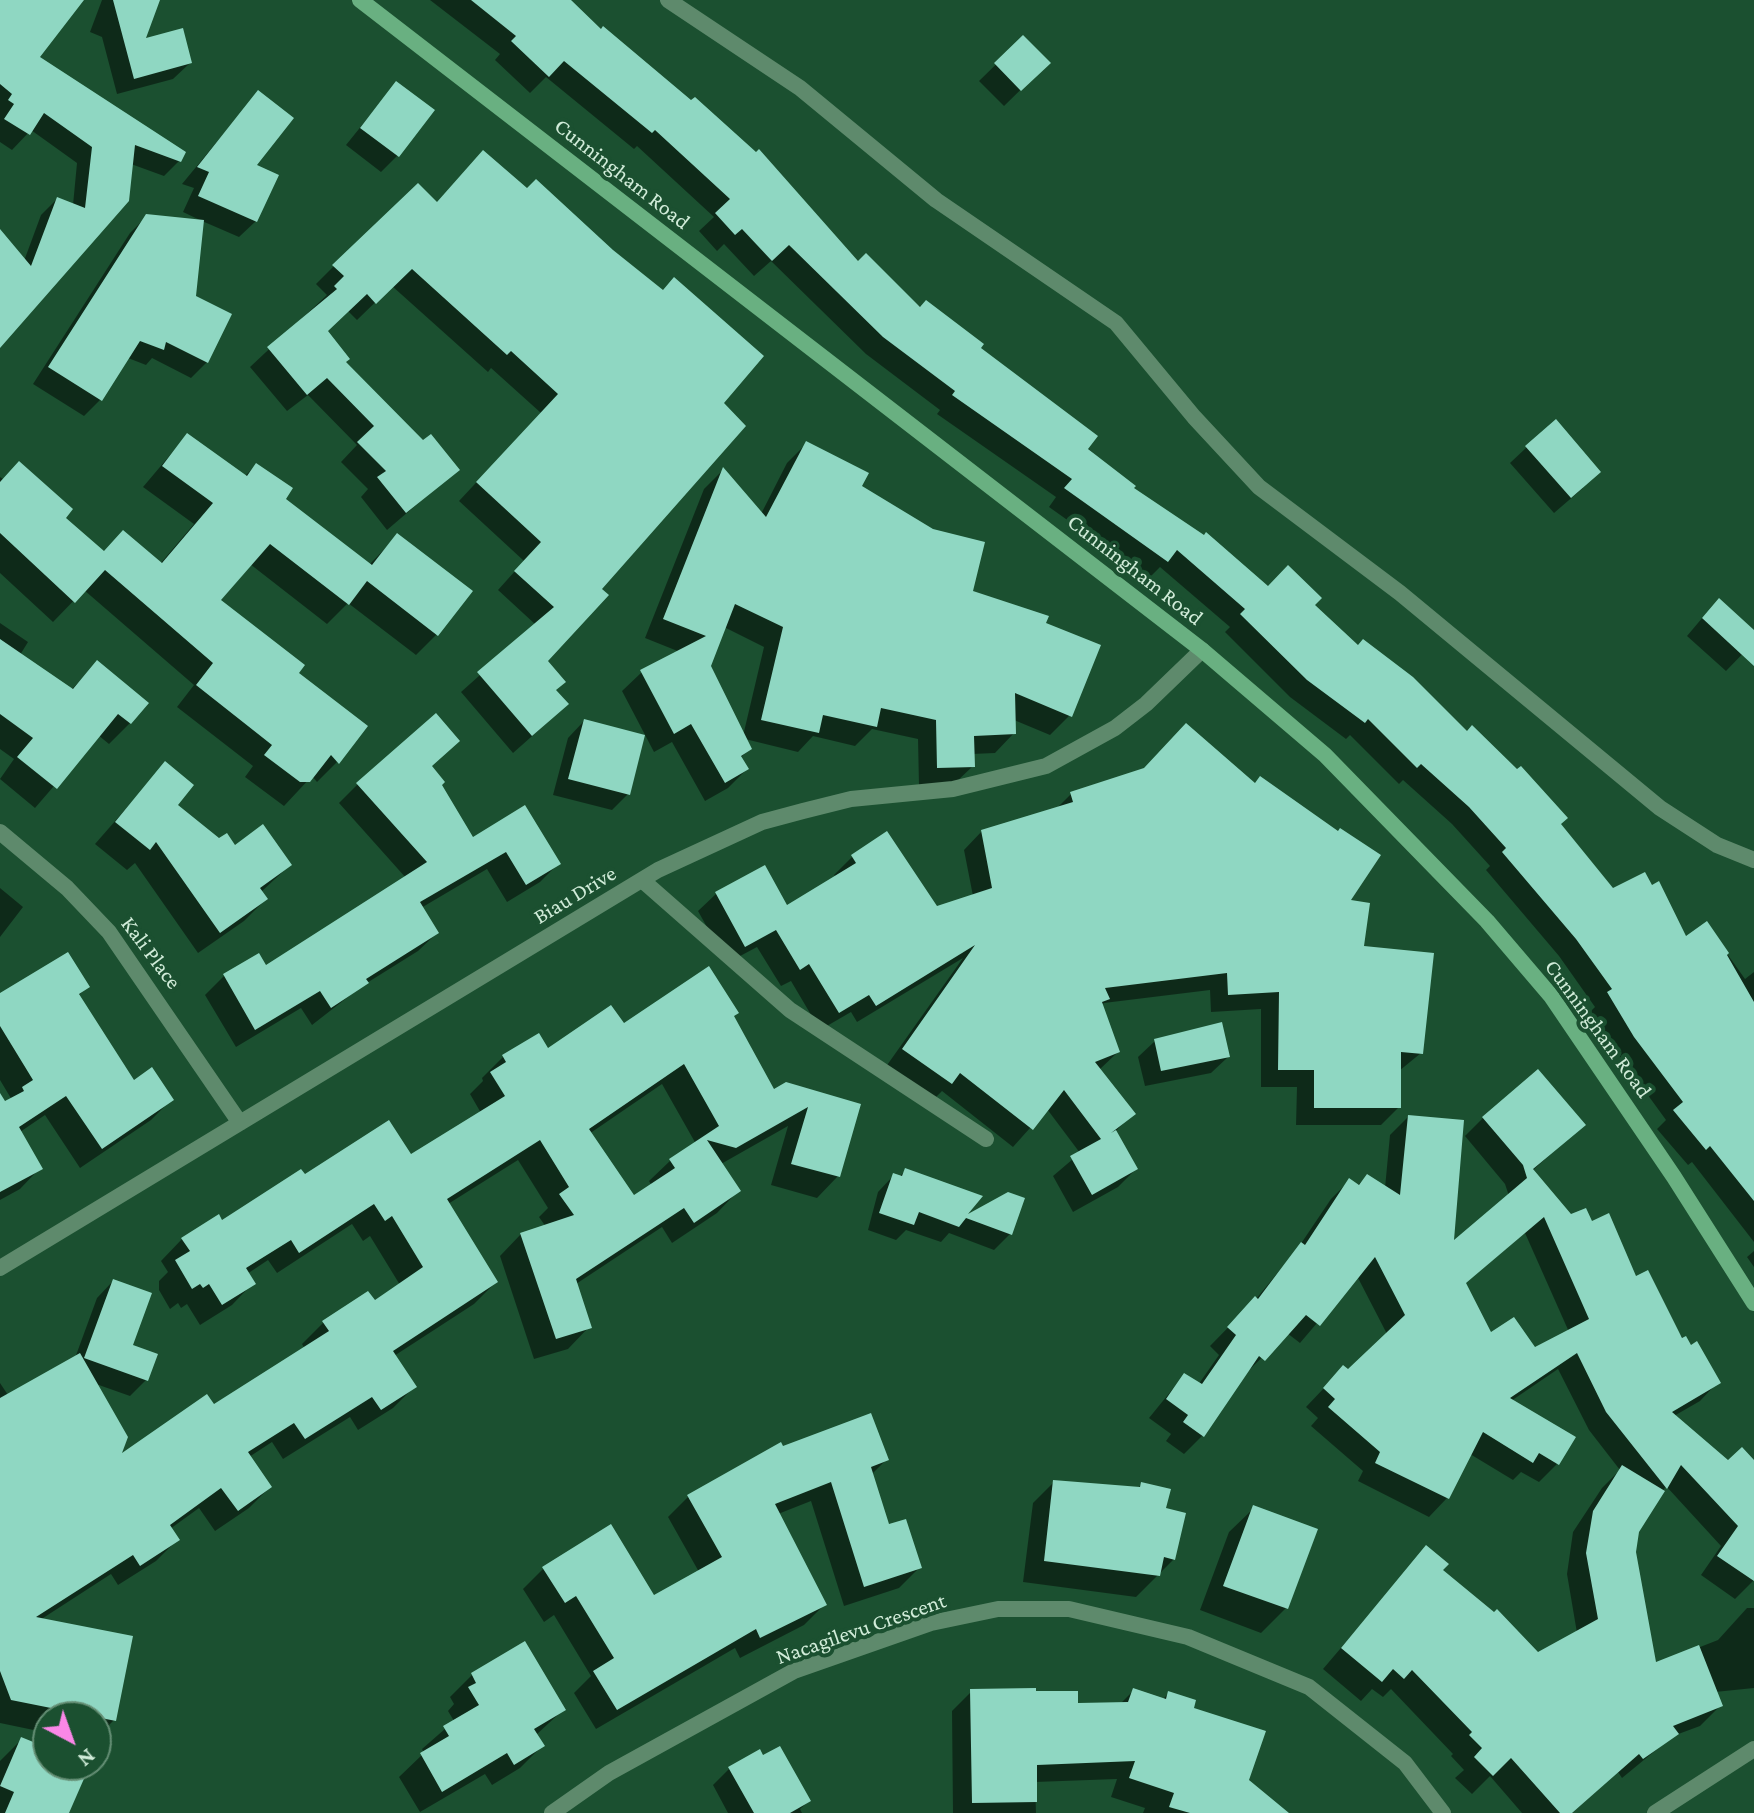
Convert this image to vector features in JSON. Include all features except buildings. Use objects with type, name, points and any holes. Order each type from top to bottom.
[{"type":"main road","name":"Cunningham Road","points":[[360,0],[1202,650],[1325,755],[1487,921],[1551,996],[1674,1177],[1754,1303]]},
{"type":"street","points":[[668,0],[800,88],[936,200],[1116,323],[1194,417],[1259,487],[1400,593],[1660,808],[1717,845],[1754,860]]},
{"type":"street","name":"Biau Drive","points":[[0,1268],[642,880],[762,822],[851,799],[953,789],[1046,766],[1115,728],[1146,704],[1202,650]]},
{"type":"street","name":"Kali Place","points":[[0,832],[67,888],[109,932],[240,1123]]},
{"type":"street","points":[[642,880],[790,1010],[986,1139]]},
{"type":"street","name":"Nacagilevu Crescent","points":[[552,1813],[609,1773],[794,1671],[931,1623],[998,1609],[1069,1609],[1188,1637],[1309,1687],[1405,1763],[1443,1813]]},
{"type":"street","points":[[1655,1813],[1754,1749]]}]
